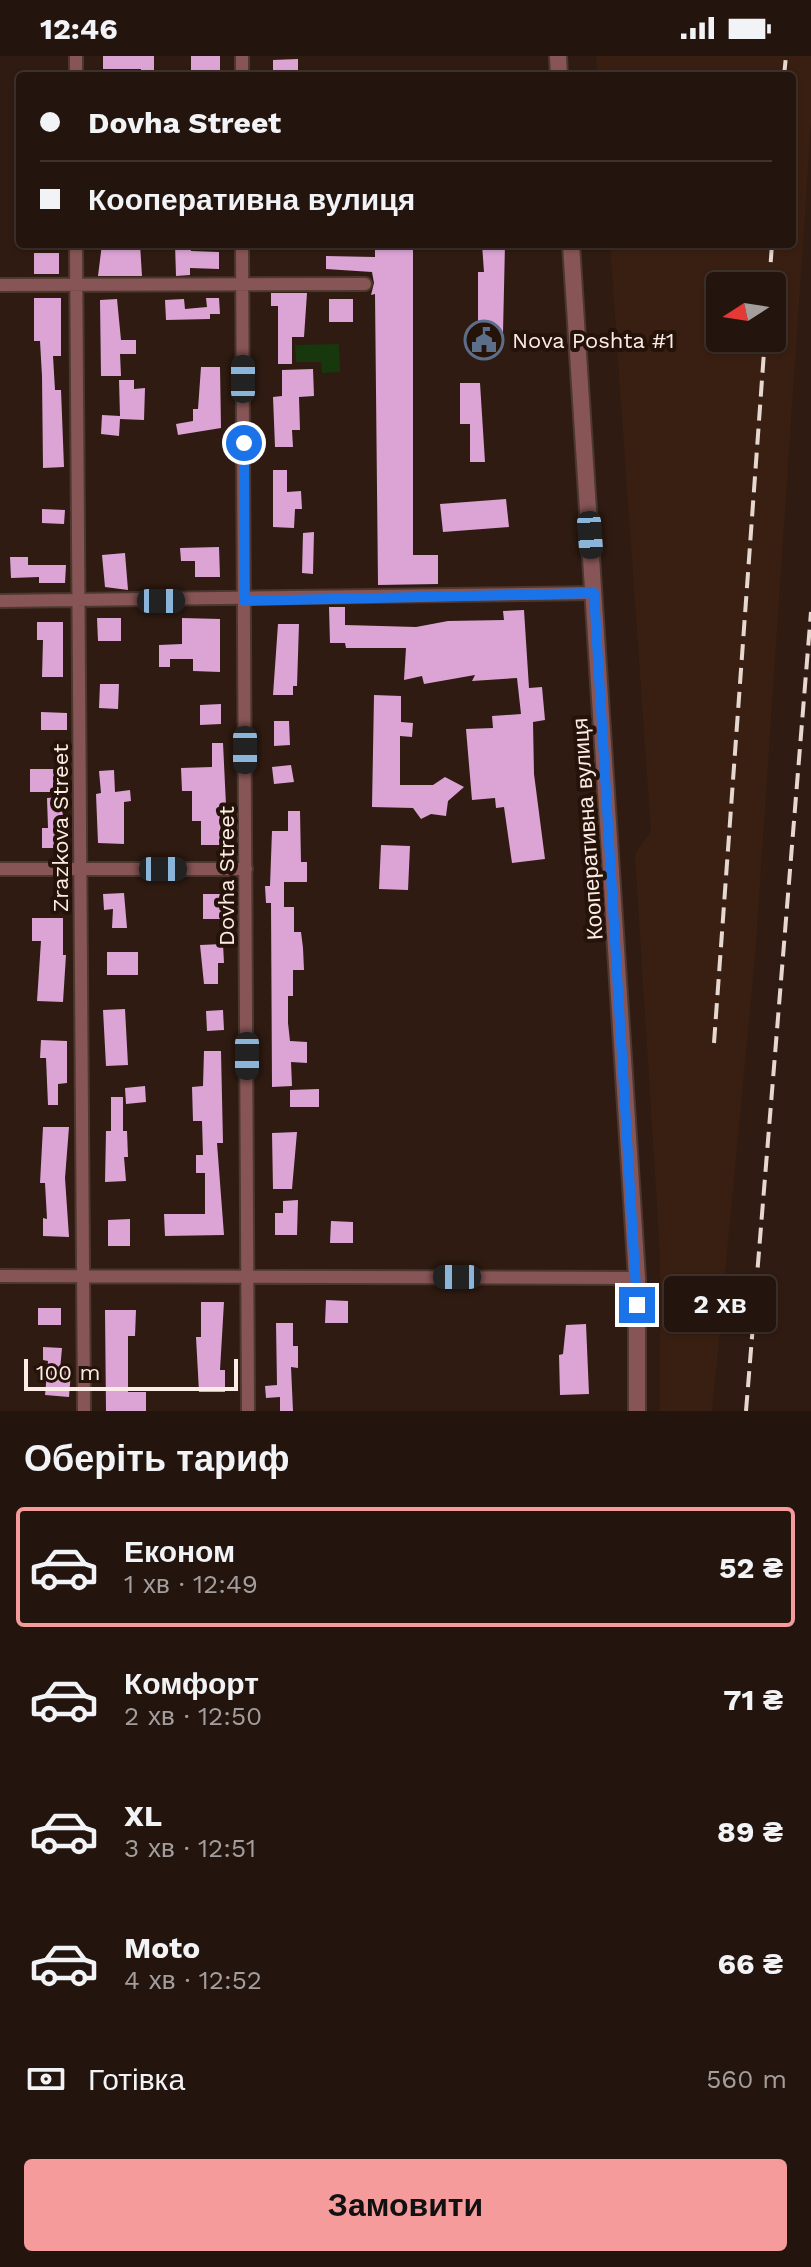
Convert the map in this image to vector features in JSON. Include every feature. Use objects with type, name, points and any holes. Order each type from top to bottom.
[{"type":"street","name":"Zrazkova Street","points":[[76,248],[84,1411]]},
{"type":"street","name":"Dovha Street","points":[[242,248],[248,1411]]},
{"type":"street","name":"Кооперативна вулиця","points":[[571,248],[637,1278],[637,1411]]},
{"type":"street","points":[[0,285],[365,284]]},
{"type":"street","points":[[0,601],[244,601],[594,593]]},
{"type":"street","points":[[0,869],[246,869]]},
{"type":"street","points":[[0,1276],[637,1278]]},
{"type":"shaded area","points":[[596,56],[811,56],[811,124],[755,957],[712,1411],[660,1411],[660,1253],[635,854],[651,831],[610,248],[796,248],[796,72],[598,72]]},
{"type":"green space","points":[[339,344],[340,372],[322,373],[321,362],[296,362],[295,345]]},
{"type":"building","points":[[103,56],[154,56],[154,72],[103,69]]},
{"type":"building","points":[[191,56],[220,56],[220,72],[191,72]]},
{"type":"building","points":[[298,59],[298,72],[273,72],[273,60]]},
{"type":"building","points":[[102,248],[140,248],[142,276],[98,276]]},
{"type":"building","points":[[175,248],[219,252],[219,269],[190,268],[190,275],[176,276]]},
{"type":"building","points":[[375,248],[413,248],[413,555],[438,555],[438,584],[378,585],[375,294],[371,295],[374,283],[372,272],[326,269],[326,256],[375,257]]},
{"type":"building","points":[[482,248],[505,248],[503,333],[478,333],[478,272],[484,272]]},
{"type":"building","points":[[34,253],[59,253],[59,274],[34,274]]},
{"type":"building","points":[[271,293],[307,293],[304,337],[292,337],[292,364],[278,364],[278,306],[271,306]]},
{"type":"building","points":[[34,298],[61,298],[61,356],[53,356],[55,390],[61,390],[64,467],[43,468],[42,376],[40,341],[34,341]]},
{"type":"building","points":[[206,298],[219,298],[220,314],[210,314],[210,319],[166,320],[165,300],[184,299],[185,309],[207,307]]},
{"type":"building","points":[[117,299],[121,340],[136,340],[136,354],[120,354],[121,376],[101,376],[100,300]]},
{"type":"building","points":[[329,299],[353,299],[353,322],[329,322]]},
{"type":"building","points":[[201,367],[220,367],[221,428],[178,435],[176,424],[193,421],[193,409],[198,409]]},
{"type":"building","points":[[313,369],[314,396],[299,397],[300,430],[292,430],[293,447],[275,447],[273,397],[282,396],[282,370]]},
{"type":"building","points":[[119,380],[134,380],[134,389],[145,388],[144,420],[120,419],[119,436],[101,434],[102,415],[120,416]]},
{"type":"building","points":[[460,383],[480,383],[485,462],[470,462],[470,424],[460,424]]},
{"type":"building","points":[[273,470],[287,470],[287,492],[301,491],[302,509],[295,509],[294,528],[273,527]]},
{"type":"building","points":[[506,499],[509,527],[443,532],[440,504]]},
{"type":"building","points":[[42,509],[65,510],[64,524],[42,523]]},
{"type":"building","points":[[314,532],[313,574],[302,573],[303,533]]},
{"type":"building","points":[[219,547],[220,577],[195,577],[195,561],[181,561],[180,548]]},
{"type":"building","points":[[125,553],[128,590],[105,587],[102,555]]},
{"type":"building","points":[[10,557],[28,557],[28,565],[66,565],[65,583],[39,583],[39,577],[11,578]]},
{"type":"building","points":[[329,607],[345,607],[345,625],[416,627],[448,621],[504,620],[503,611],[524,610],[529,688],[542,687],[545,720],[533,722],[534,774],[545,859],[512,863],[504,807],[496,808],[495,798],[472,800],[466,729],[493,728],[492,716],[521,714],[517,678],[472,681],[475,675],[424,684],[422,676],[404,680],[406,648],[346,648],[345,643],[330,643]]},
{"type":"building","points":[[97,618],[121,618],[121,641],[98,641]]},
{"type":"building","points":[[182,618],[220,619],[220,672],[193,671],[193,659],[170,659],[170,667],[159,667],[159,645],[182,644]]},
{"type":"building","points":[[37,622],[63,622],[63,677],[42,677],[43,640],[37,640]]},
{"type":"building","points":[[278,624],[299,624],[297,686],[293,686],[293,695],[273,695]]},
{"type":"building","points":[[100,684],[119,684],[118,709],[99,708]]},
{"type":"building","points":[[374,695],[401,696],[401,722],[413,723],[412,737],[400,736],[400,785],[433,785],[445,777],[464,787],[448,801],[446,816],[431,814],[421,819],[413,808],[372,807]]},
{"type":"building","points":[[221,704],[221,724],[200,725],[200,705]]},
{"type":"building","points":[[41,712],[67,713],[67,730],[41,730]]},
{"type":"building","points":[[274,721],[289,721],[290,745],[274,746]]},
{"type":"building","points":[[212,743],[223,743],[226,805],[220,805],[221,845],[201,845],[201,821],[192,821],[192,791],[182,791],[181,768],[212,767]]},
{"type":"building","points":[[291,765],[294,782],[274,784],[272,767]]},
{"type":"building","points":[[30,769],[56,769],[56,792],[30,792]]},
{"type":"building","points":[[114,770],[115,792],[130,790],[131,801],[124,802],[124,844],[98,843],[96,794],[101,793],[99,771]]},
{"type":"building","points":[[62,797],[64,848],[42,848],[42,828],[48,828],[47,798]]},
{"type":"building","points":[[288,811],[300,811],[301,862],[307,862],[307,882],[284,882],[284,907],[294,907],[294,932],[301,932],[304,970],[293,970],[293,996],[288,996],[288,1023],[290,1041],[307,1042],[307,1063],[291,1062],[292,1086],[272,1087],[271,903],[266,903],[265,886],[270,886],[272,831],[288,831]]},
{"type":"building","points":[[381,845],[410,846],[408,890],[379,889]]},
{"type":"building","points":[[124,893],[127,928],[112,928],[113,909],[104,910],[103,894]]},
{"type":"building","points":[[203,894],[222,894],[222,919],[203,919]]},
{"type":"building","points":[[32,918],[63,918],[63,955],[66,955],[63,1002],[37,1001],[41,941],[32,941]]},
{"type":"building","points":[[223,944],[224,963],[218,963],[218,984],[204,984],[200,945]]},
{"type":"building","points":[[107,952],[138,952],[138,975],[107,975]]},
{"type":"building","points":[[125,1009],[128,1065],[106,1066],[103,1010]]},
{"type":"building","points":[[223,1010],[224,1030],[207,1031],[206,1011]]},
{"type":"building","points":[[41,1040],[67,1041],[67,1083],[58,1084],[58,1105],[48,1105],[46,1058],[40,1058]]},
{"type":"building","points":[[204,1051],[221,1051],[223,1143],[217,1143],[224,1235],[165,1236],[164,1214],[205,1214],[205,1173],[196,1173],[196,1155],[203,1155],[202,1121],[193,1121],[192,1087],[203,1086]]},
{"type":"building","points":[[145,1086],[146,1102],[126,1104],[125,1088]]},
{"type":"building","points":[[319,1089],[319,1107],[290,1107],[290,1090]]},
{"type":"building","points":[[111,1097],[123,1097],[123,1131],[127,1131],[128,1157],[124,1157],[126,1181],[105,1182],[106,1131],[111,1131]]},
{"type":"building","points":[[43,1127],[69,1127],[65,1178],[69,1237],[43,1236],[43,1218],[47,1219],[45,1183],[40,1183]]},
{"type":"building","points":[[297,1132],[292,1189],[273,1189],[272,1133]]},
{"type":"building","points":[[298,1200],[297,1235],[275,1235],[275,1213],[283,1213],[283,1201]]},
{"type":"building","points":[[130,1219],[130,1246],[108,1246],[108,1220]]},
{"type":"building","points":[[331,1221],[353,1222],[353,1243],[330,1243]]},
{"type":"building","points":[[326,1300],[348,1301],[348,1323],[325,1323]]},
{"type":"building","points":[[201,1302],[224,1302],[220,1370],[225,1370],[225,1392],[199,1392],[196,1337],[201,1337]]},
{"type":"building","points":[[38,1308],[61,1308],[61,1325],[38,1325]]},
{"type":"building","points":[[105,1310],[136,1310],[135,1336],[128,1336],[128,1392],[146,1392],[146,1411],[106,1411]]},
{"type":"building","points":[[276,1323],[293,1323],[293,1346],[298,1346],[298,1368],[291,1367],[293,1411],[280,1411],[280,1397],[266,1398],[265,1386],[277,1385]]},
{"type":"building","points":[[586,1324],[589,1394],[560,1395],[559,1355],[563,1354],[566,1325]]},
{"type":"building","points":[[43,1347],[62,1348],[60,1370],[71,1371],[69,1397],[45,1395],[48,1361],[43,1360]]},
{"type":"railway","points":[[784,72],[786,56]]},
{"type":"railway","points":[[770,272],[772,248]]},
{"type":"railway","points":[[714,1043],[764,352]]},
{"type":"railway","points":[[746,1411],[811,612]]},
{"type":"place","name":"Nova Poshta #1","points":[[484,340]]},
{"type":"route","points":[[244,443],[244,601],[594,593],[637,1305]]}]
